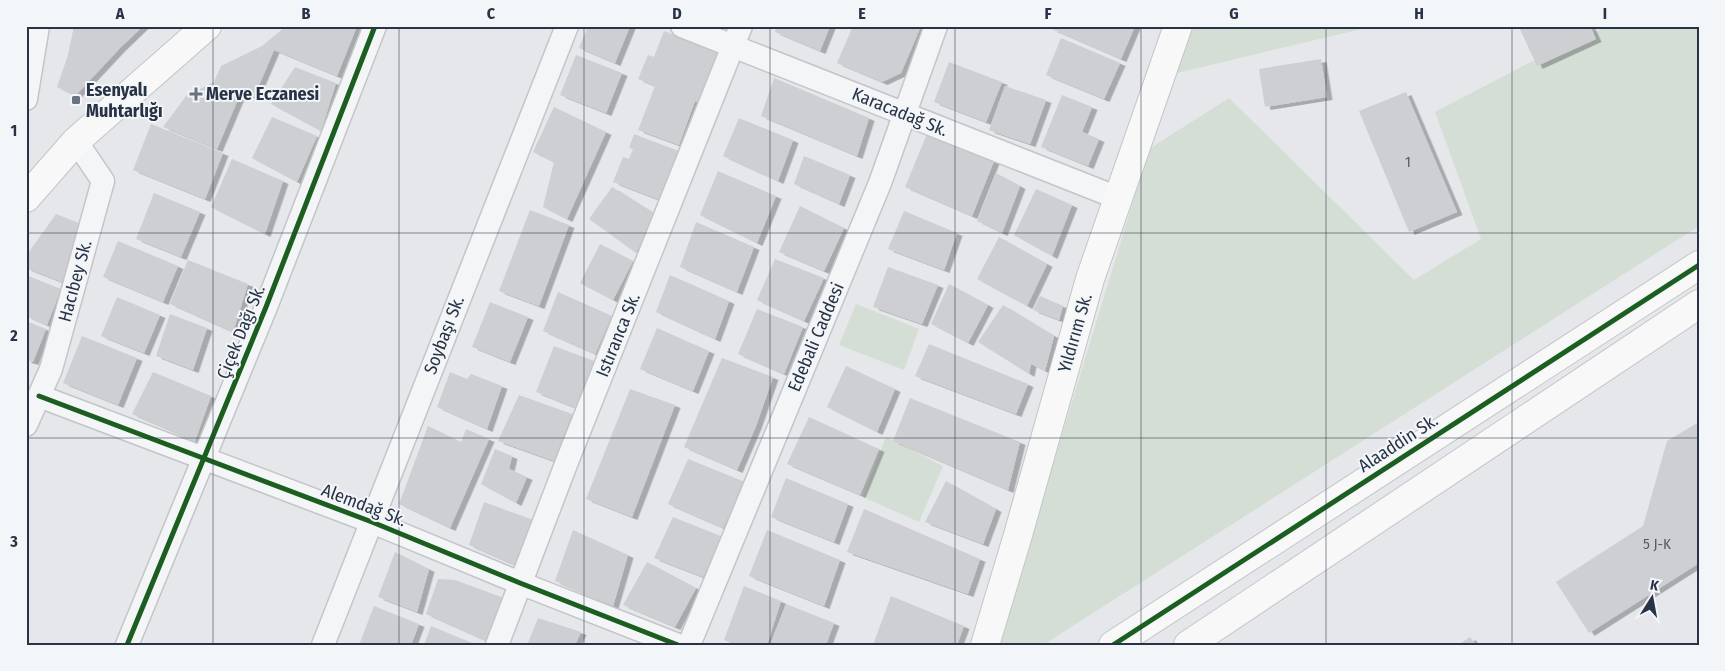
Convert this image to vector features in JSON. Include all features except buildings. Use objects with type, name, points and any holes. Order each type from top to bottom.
[{"type":"street","points":[[26,99],[38,26]]},
{"type":"street","points":[[26,198],[76,141],[206,26]]},
{"type":"street","name":"Çiçek Dağı Sk.","points":[[127,645],[266,308],[375,26]]},
{"type":"street","name":"Soybaşı Sk.","points":[[324,645],[567,26]]},
{"type":"street","name":"Karacadağ Sk.","points":[[682,26],[737,36],[904,114],[1118,198]]},
{"type":"street","name":"Edebali Caddesi","points":[[690,645],[880,183],[936,26]]},
{"type":"street","name":"Yıldırım Sk.","points":[[985,645],[1090,279],[1178,26]]},
{"type":"street","name":"Istıranca Sk.","points":[[497,645],[737,36]]},
{"type":"street","name":"Hacıbey Sk.","points":[[26,425],[51,369],[103,181],[76,141]]},
{"type":"street","name":"Alaaddin Sk.","points":[[1113,645],[1699,265]]},
{"type":"street","points":[[1188,645],[1699,304]]},
{"type":"street","name":"Alemdağ Sk.","points":[[39,396],[372,522],[678,645]]},
{"type":"shaded area","points":[[1191,26],[1374,26],[1173,74]]},
{"type":"shaded area","points":[[1603,26],[1699,26],[1699,226],[1043,645],[998,645],[1149,149],[1229,98],[1414,280],[1481,239],[1435,112],[1525,65],[1603,28]]},
{"type":"shaded area","points":[[856,304],[919,329],[904,370],[839,345]]},
{"type":"shaded area","points":[[886,437],[943,466],[919,522],[863,497]]},
{"type":"cycle path","points":[[127,645],[266,307],[375,26]]},
{"type":"cycle path","points":[[1113,645],[1699,265]]},
{"type":"cycle path","points":[[39,396],[372,522],[678,645]]},
{"type":"place","name":"Merve Eczanesi","points":[[196,94]]},
{"type":"place","name":"Esenyalı Muhtarlığı","points":[[76,100]]}]
